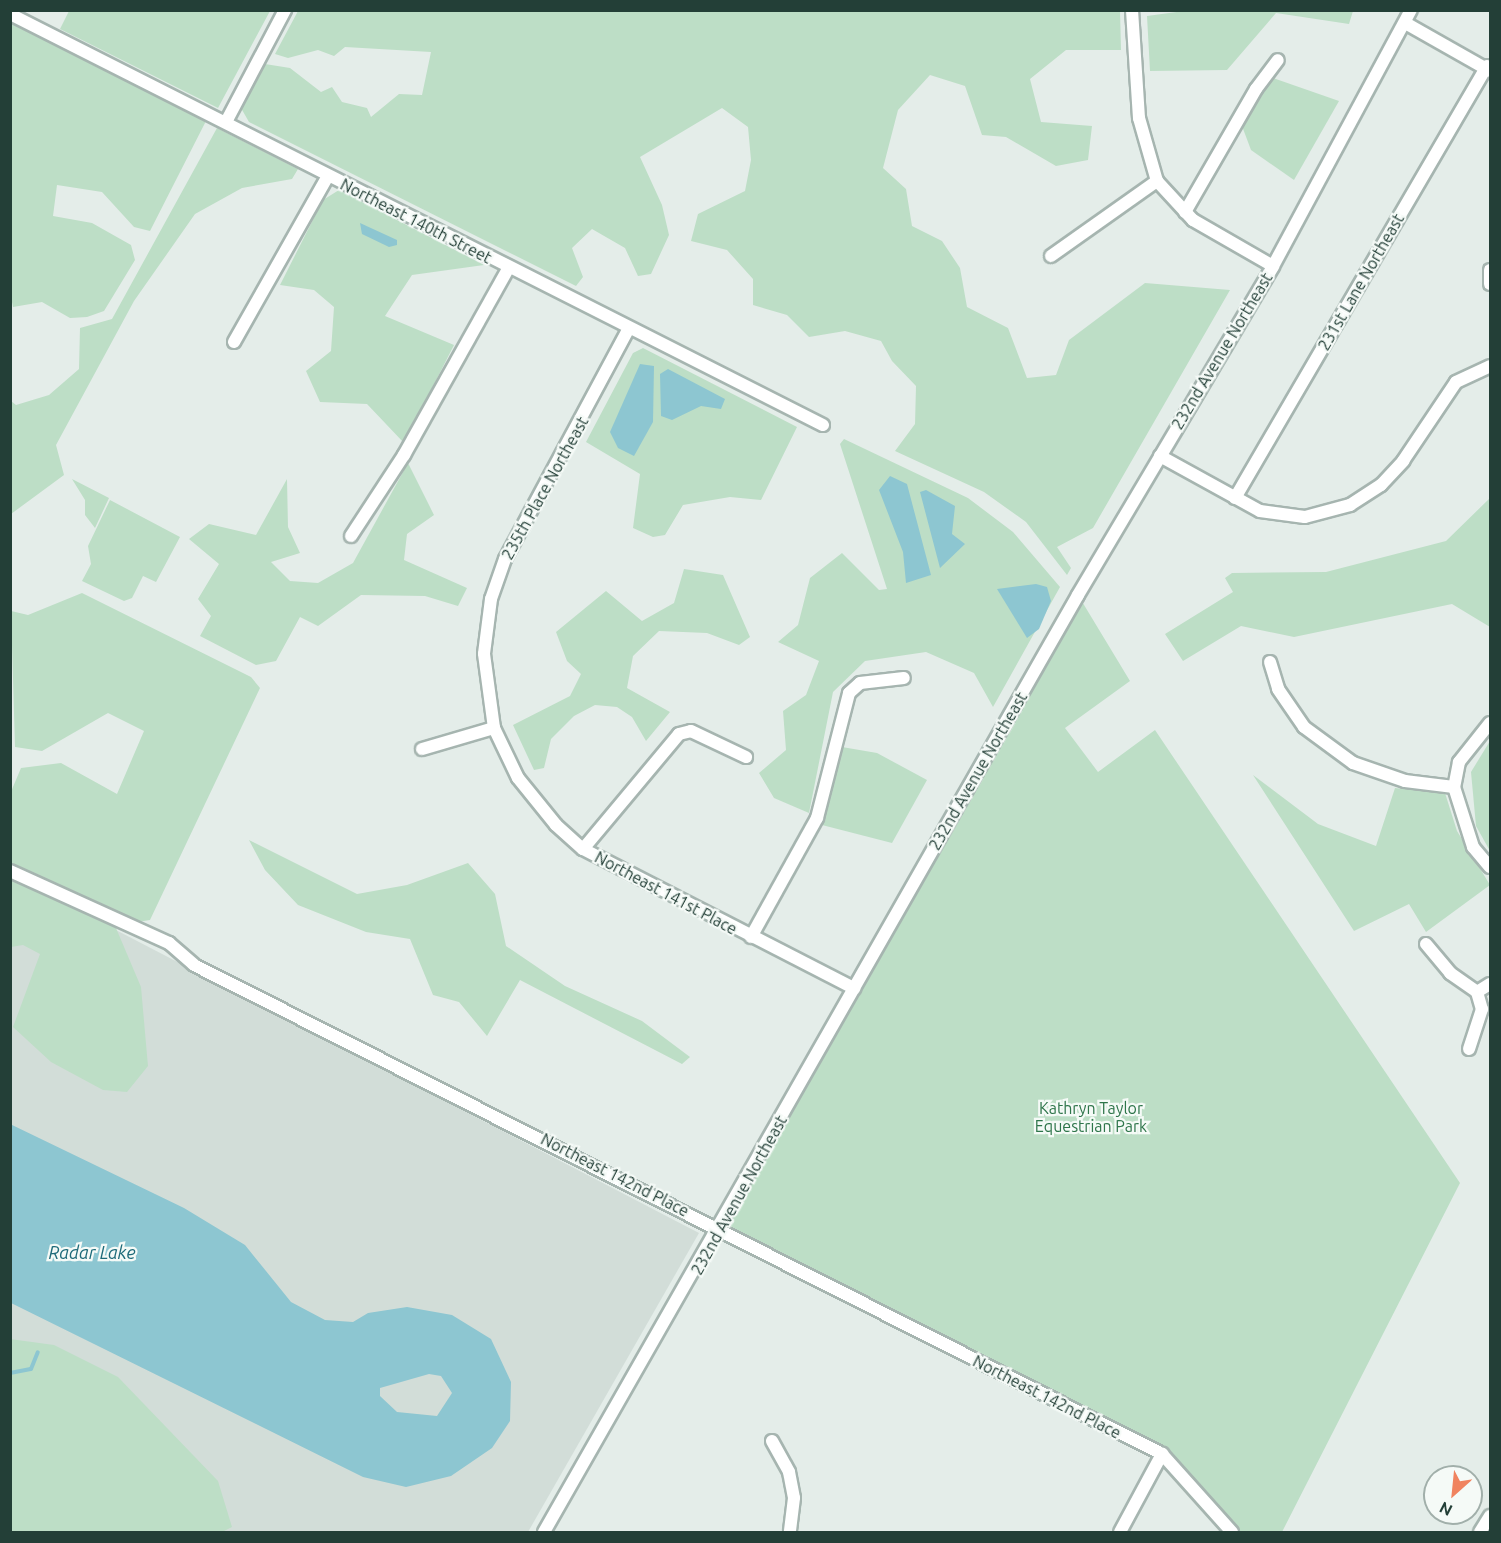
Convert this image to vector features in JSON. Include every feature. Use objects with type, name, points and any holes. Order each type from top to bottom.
[{"type":"street","points":[[226,122],[285,10]]},
{"type":"street","points":[[1132,10],[1139,118],[1157,181],[1185,212],[1273,266]]},
{"type":"street","name":"232nd Avenue Northeast","points":[[544,1533],[719,1233],[854,988],[1160,456],[1273,266],[1407,24],[1411,10]]},
{"type":"street","name":"Northeast 140th Street","points":[[10,14],[823,425]]},
{"type":"street","points":[[1407,24],[1489,69]]},
{"type":"street","points":[[1185,212],[1256,89],[1278,60]]},
{"type":"street","name":"231st Lane Northeast","points":[[1235,498],[1489,69]]},
{"type":"street","points":[[234,342],[328,176]]},
{"type":"street","points":[[1051,256],[1157,181]]},
{"type":"street","points":[[351,536],[404,455],[509,267]]},
{"type":"street","points":[[1491,270],[1491,284]]},
{"type":"street","name":"235th Place Northeast","points":[[494,728],[484,654],[491,599],[505,559],[629,328]]},
{"type":"street","points":[[1160,456],[1260,511],[1305,517],[1350,505],[1381,485],[1403,460],[1456,382],[1491,366]]},
{"type":"street","points":[[1270,662],[1278,689],[1304,727],[1353,763],[1405,782],[1454,787]]},
{"type":"street","points":[[751,937],[818,818],[849,693],[860,683],[904,678]]},
{"type":"street","points":[[1491,723],[1459,762],[1454,787],[1473,847],[1491,867]]},
{"type":"street","points":[[422,749],[494,728]]},
{"type":"street","name":"Northeast 141st Place","points":[[494,728],[518,778],[556,825],[583,849],[854,988]]},
{"type":"street","points":[[583,849],[679,734],[691,731],[746,757]]},
{"type":"street","name":"Northeast 142nd Place","points":[[10,871],[169,943],[194,965],[439,1084],[719,1233],[1162,1454],[1232,1533]]},
{"type":"street","points":[[1426,944],[1450,973],[1477,992],[1482,1009],[1469,1049]]},
{"type":"street","points":[[1477,992],[1491,984]]},
{"type":"street","points":[[772,1441],[791,1480],[790,1533]]},
{"type":"street","points":[[1120,1533],[1162,1454]]},
{"type":"street","points":[[1480,1533],[1491,1516]]},
{"type":"shaded area","points":[[10,875],[699,1233],[528,1532],[11,1532]]},
{"type":"green space","points":[[69,10],[270,11],[218,108],[60,29]]},
{"type":"green space","points":[[298,11],[1120,11],[1121,50],[1066,50],[1030,79],[1041,122],[1092,126],[1088,160],[1056,166],[1006,137],[982,135],[965,86],[930,75],[898,110],[883,168],[906,189],[912,226],[942,241],[960,268],[967,307],[1008,328],[1027,378],[1056,375],[1069,340],[1145,283],[1230,290],[1093,528],[1057,547],[1071,568],[1067,575],[1026,522],[984,492],[895,451],[915,424],[916,386],[892,361],[881,341],[845,331],[809,337],[787,315],[753,305],[753,279],[727,250],[691,241],[698,214],[745,191],[751,160],[748,127],[722,108],[640,157],[662,205],[669,235],[651,274],[638,276],[625,248],[592,229],[572,248],[583,277],[576,286],[249,122],[241,108],[265,64],[290,68],[321,92],[332,87],[342,102],[367,108],[371,117],[399,94],[422,95],[431,52],[345,47],[334,56],[318,50],[288,58],[275,54]]},
{"type":"green space","points":[[1184,11],[1353,11],[1349,24],[1276,13],[1227,70],[1150,71],[1147,16]]},
{"type":"green space","points":[[11,23],[206,121],[150,231],[134,227],[102,192],[57,185],[53,216],[92,223],[131,245],[135,260],[104,311],[87,317],[70,318],[42,302],[13,307],[11,297]]},
{"type":"green space","points":[[1273,78],[1339,101],[1294,180],[1251,150],[1242,126]]},
{"type":"green space","points":[[217,128],[298,169],[292,179],[242,188],[195,214],[134,301],[56,445],[64,475],[11,514],[11,401],[16,405],[49,395],[79,369],[80,328],[112,319]]},
{"type":"green space","points":[[339,190],[484,265],[412,275],[385,316],[454,345],[404,443],[367,404],[320,402],[306,371],[331,351],[334,307],[314,290],[280,285],[323,200]]},
{"type":"green space","points":[[643,348],[797,427],[761,500],[730,497],[683,505],[665,535],[653,537],[633,528],[640,474],[586,442],[633,353]]},
{"type":"green space","points":[[844,439],[968,498],[1013,532],[1060,587],[993,707],[974,673],[926,652],[865,661],[833,692],[809,813],[774,798],[759,773],[786,750],[783,711],[806,695],[819,661],[778,642],[798,625],[810,578],[842,553],[879,590],[887,589],[840,444]]},
{"type":"green space","points":[[408,463],[434,515],[407,534],[404,560],[467,588],[458,606],[425,596],[361,595],[318,626],[300,617],[276,661],[256,665],[200,636],[211,616],[198,599],[219,564],[189,539],[209,524],[256,535],[287,479],[288,527],[300,553],[271,562],[290,581],[318,583],[353,563]]},
{"type":"green space","points":[[72,479],[109,498],[95,528],[85,515],[85,500]]},
{"type":"green space","points":[[1490,498],[1490,627],[1452,604],[1294,637],[1241,626],[1183,661],[1165,634],[1233,592],[1225,578],[1232,573],[1326,572],[1446,541]]},
{"type":"green space","points":[[110,500],[180,537],[156,582],[143,576],[132,598],[124,601],[82,581],[91,564],[88,546]]},
{"type":"green space","points":[[684,569],[723,575],[750,637],[739,645],[707,633],[659,631],[633,656],[627,688],[670,712],[646,741],[632,717],[617,707],[595,705],[574,716],[551,739],[544,768],[534,770],[513,725],[570,696],[581,674],[567,661],[556,632],[606,591],[642,621],[674,603]]},
{"type":"green space","points":[[82,593],[251,677],[260,688],[150,920],[131,923],[11,866],[10,794],[21,768],[61,763],[117,794],[144,731],[108,713],[42,751],[15,747],[11,611],[28,615]]},
{"type":"green space","name":"Kathryn Taylor Equestrian Park","points":[[1078,595],[1130,681],[1065,728],[1098,772],[1155,730],[1460,1183],[1282,1532],[1232,1532],[1161,1454],[719,1233]]},
{"type":"green space","points":[[1490,741],[1490,851],[1476,826],[1471,772]]},
{"type":"green space","points":[[842,747],[877,753],[927,780],[892,843],[822,825]]},
{"type":"green space","points":[[1253,775],[1318,824],[1376,846],[1395,788],[1445,793],[1457,831],[1490,885],[1426,932],[1409,904],[1354,931]]},
{"type":"green space","points":[[249,840],[357,894],[407,885],[468,863],[495,894],[506,946],[565,986],[642,1021],[690,1057],[682,1064],[520,980],[487,1036],[459,1002],[433,995],[410,939],[366,932],[298,905],[265,870]]},
{"type":"green space","points":[[10,874],[116,928],[141,987],[148,1066],[127,1092],[103,1090],[51,1062],[13,1027],[40,954],[23,945],[11,947]]},
{"type":"green space","points":[[10,1339],[54,1345],[118,1377],[218,1481],[232,1527],[222,1532],[11,1532]]},
{"type":"water","points":[[360,223],[397,240],[397,245],[389,247],[362,234]]},
{"type":"water","points":[[640,364],[654,366],[653,422],[634,456],[618,448],[610,432]]},
{"type":"water","points":[[668,369],[725,399],[721,409],[701,406],[672,420],[661,416],[660,374]]},
{"type":"water","points":[[890,476],[907,484],[931,575],[906,583],[903,552],[879,490]]},
{"type":"water","points":[[926,490],[955,506],[952,534],[965,544],[940,568],[920,492]]},
{"type":"water","points":[[1036,584],[1047,587],[1051,601],[1039,629],[1027,638],[997,589]]},
{"type":"water","name":"Radar Lake","points":[[10,1124],[184,1208],[245,1245],[291,1302],[325,1320],[353,1322],[368,1313],[407,1307],[452,1315],[491,1339],[511,1382],[510,1421],[492,1448],[451,1476],[406,1487],[363,1477],[11,1303]],"holes":[[[429,1374],[441,1376],[452,1393],[437,1416],[397,1412],[380,1396],[380,1388]]]},
{"type":"waterway","points":[[10,1373],[31,1369],[38,1352]]}]
